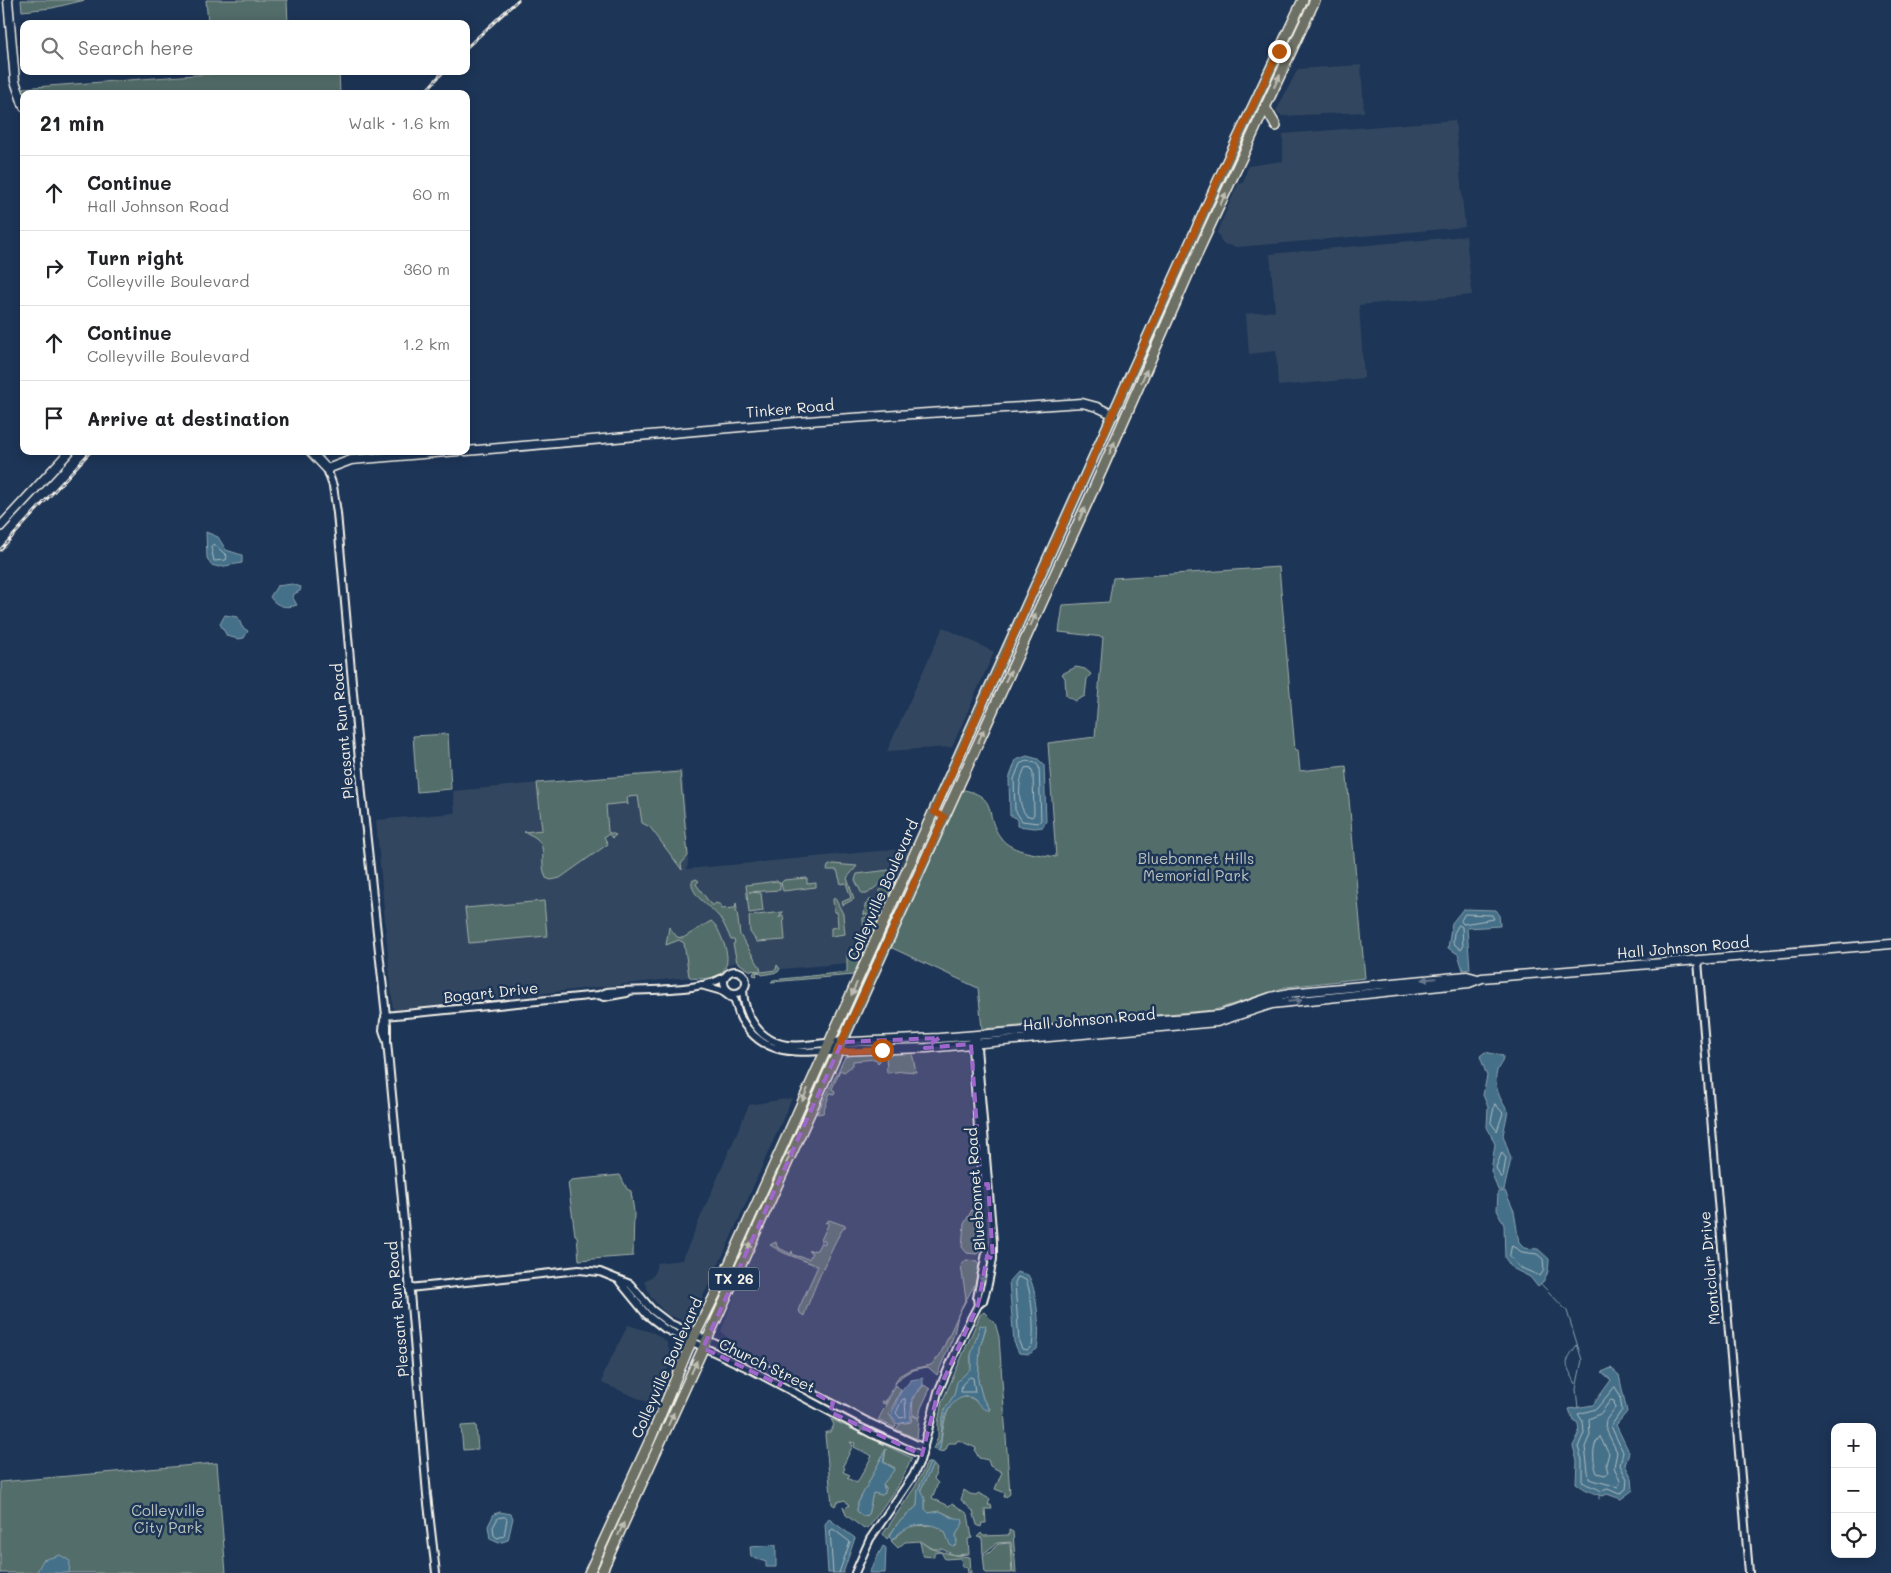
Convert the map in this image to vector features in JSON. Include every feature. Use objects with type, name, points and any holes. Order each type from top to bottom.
[{"type":"main road","points":[[8,0],[15,81],[20,95]]},
{"type":"main road","name":"Colleyville Boulevard","points":[[588,1573],[1053,550],[1222,170],[1303,0]]},
{"type":"main road","name":"Colleyville Boulevard","points":[[601,1573],[1315,0]]},
{"type":"main road","points":[[1265,107],[1276,126]]},
{"type":"main road","name":"Tinker Road","points":[[470,451],[821,420],[1082,403],[1097,407],[1114,415]]},
{"type":"main road","points":[[0,527],[66,455]]},
{"type":"main road","name":"Pleasant Run Road","points":[[314,455],[327,469]]},
{"type":"main road","points":[[327,469],[351,460],[410,455]]},
{"type":"main road","points":[[1053,550],[1064,553]]},
{"type":"main road","points":[[934,812],[944,817]]},
{"type":"main road","name":"Hall Johnson Road","points":[[828,1047],[837,1052],[916,1048],[1217,1022],[1272,1004],[1469,983],[1478,979],[1891,944]]},
{"type":"main road","name":"Hall Johnson Road","points":[[828,1047],[842,1042],[939,1038],[1220,1015],[1270,997],[1289,993],[1467,976],[1478,979]]},
{"type":"main road","points":[[916,1048],[939,1038]]},
{"type":"main road","points":[[596,1556],[606,1563]]},
{"type":"street","name":"Pleasant Run Road","points":[[327,469],[333,486],[338,513],[385,1016],[388,1029],[387,1042],[427,1495],[436,1573]]},
{"type":"street","name":"Montclair Drive","points":[[1698,961],[1750,1573]]},
{"type":"street","points":[[732,971],[742,972],[746,980],[743,990],[737,993],[727,990],[724,977],[732,971]]},
{"type":"street","name":"Bogart Drive","points":[[385,1016],[599,995],[608,996],[629,992],[701,985],[724,977]]},
{"type":"street","name":"Bogart Drive","points":[[701,985],[727,990]]},
{"type":"street","points":[[701,985],[724,992],[737,1009]]},
{"type":"street","name":"Hall Johnson Road","points":[[727,990],[734,997],[737,1009],[758,1038],[788,1053],[828,1047]]},
{"type":"street","name":"Hall Johnson Road","points":[[743,990],[747,1021]]},
{"type":"street","name":"Bluebonnet Road","points":[[973,1035],[984,1119],[986,1256],[977,1298],[978,1306]]},
{"type":"street","name":"Bluebonnet Road","points":[[974,1044],[976,1119],[993,1259],[986,1293],[983,1301],[978,1306]]},
{"type":"street","points":[[976,1119],[984,1119]]},
{"type":"street","points":[[986,1256],[993,1259]]},
{"type":"street","name":"Church Street","points":[[409,1288],[579,1270],[600,1272],[635,1288],[656,1319],[693,1339],[784,1377],[868,1422],[924,1448]]},
{"type":"street","points":[[856,1573],[870,1539],[913,1476],[922,1455],[932,1408],[938,1392],[978,1306]]},
{"type":"street","name":"Church Street","points":[[705,1344],[872,1434],[922,1455]]},
{"type":"street","points":[[780,1385],[784,1377]]},
{"type":"street","points":[[828,1410],[833,1403]]},
{"type":"highlighted area","points":[[939,1038],[925,1048],[971,1044],[981,1185],[988,1184],[993,1259],[987,1256],[978,1305],[938,1392],[922,1455],[830,1412],[833,1403],[784,1377],[780,1385],[703,1348],[842,1042]]},
{"type":"shaded area","points":[[1361,65],[1364,112],[1282,116],[1276,111],[1298,69]]},
{"type":"shaded area","points":[[1455,120],[1465,227],[1237,247],[1223,244],[1217,232],[1238,184],[1243,183],[1248,166],[1283,161],[1283,134]]},
{"type":"shaded area","points":[[1466,236],[1472,295],[1359,305],[1364,378],[1278,386],[1276,351],[1249,354],[1246,314],[1275,311],[1270,254]]},
{"type":"shaded area","points":[[943,627],[994,652],[952,747],[887,751]]},
{"type":"shaded area","points":[[682,770],[689,854],[687,869],[911,848],[902,878],[880,928],[859,962],[760,971],[749,970],[738,962],[727,965],[727,963],[722,973],[713,977],[679,978],[393,1010],[376,820],[455,813],[453,791]]},
{"type":"shaded area","points":[[966,1049],[980,1242],[975,1284],[958,1315],[954,1335],[937,1375],[927,1367],[914,1370],[900,1377],[876,1421],[726,1342],[728,1339],[721,1331],[753,1247],[839,1067],[852,1056]]},
{"type":"shaded area","points":[[792,1098],[724,1253],[690,1323],[666,1314],[651,1297],[644,1281],[654,1275],[657,1263],[682,1260],[749,1105]]},
{"type":"shaded area","points":[[628,1325],[654,1333],[666,1341],[672,1358],[654,1405],[602,1383],[604,1372]]},
{"type":"green space","points":[[21,0],[85,0],[52,8],[22,11]]},
{"type":"green space","points":[[206,0],[287,0],[288,20],[208,20]]},
{"type":"green space","points":[[195,75],[339,75],[340,90],[23,90],[22,88]]},
{"type":"green space","name":"Bluebonnet Hills Memorial Park","points":[[1279,567],[1295,750],[1298,750],[1300,771],[1346,766],[1365,978],[1286,987],[1215,1010],[982,1029],[978,988],[890,947],[960,789],[973,792],[986,802],[992,821],[1001,838],[1006,843],[1026,852],[1056,857],[1048,743],[1095,737],[1103,637],[1059,632],[1063,605],[1109,602],[1113,578]]},
{"type":"green space","points":[[1076,667],[1085,669],[1091,674],[1087,679],[1085,696],[1075,701],[1066,696],[1065,678],[1062,674]]},
{"type":"green space","points":[[448,734],[451,789],[417,792],[413,736]]},
{"type":"green space","points":[[680,772],[688,856],[681,864],[682,870],[650,827],[642,823],[638,796],[627,797],[628,805],[626,803],[606,805],[608,832],[616,835],[612,838],[609,834],[604,837],[608,844],[560,878],[551,880],[546,878],[541,845],[533,836],[524,832],[542,830],[537,783]]},
{"type":"green space","points":[[833,864],[857,866],[847,878],[854,899],[843,905],[842,902],[851,898],[846,883],[841,884],[837,870],[827,870],[828,866]]},
{"type":"green space","points":[[889,870],[891,875],[867,894],[862,894],[855,880],[857,874]]},
{"type":"green space","points":[[807,878],[807,884],[816,883],[816,887],[783,891],[781,883],[784,880]]},
{"type":"green space","points":[[896,878],[875,925],[898,880],[853,975],[771,982],[773,980],[847,972],[847,954],[864,939],[863,918],[867,917],[867,914],[864,915],[865,905],[871,899],[874,901],[882,895],[879,891]]},
{"type":"green space","points":[[696,879],[699,881],[696,884],[712,906],[716,903],[721,905],[721,909],[735,908],[736,903],[737,909],[735,912],[737,912],[740,935],[760,967],[761,972],[776,970],[777,965],[780,969],[778,972],[762,975],[759,972],[756,973],[757,976],[753,975],[754,972],[760,971],[749,970],[737,962],[733,944],[735,943],[734,940],[731,940],[717,914],[698,897],[692,886],[692,881]]},
{"type":"green space","points":[[777,881],[780,883],[780,890],[749,892],[761,893],[763,911],[749,913],[746,885]]},
{"type":"green space","points":[[835,898],[843,914],[845,934],[831,936],[831,928],[838,927],[837,912],[834,912],[833,899]]},
{"type":"green space","points":[[544,901],[547,936],[469,943],[465,908]]},
{"type":"green space","points":[[783,912],[779,918],[783,915],[785,940],[757,942],[750,932],[749,916]]},
{"type":"green space","points":[[711,921],[717,927],[723,941],[727,959],[726,966],[718,975],[711,978],[692,978],[689,976],[684,943],[679,940],[666,945],[669,927],[677,937],[683,938]]},
{"type":"green space","points":[[912,1053],[916,1072],[887,1073],[886,1054]]},
{"type":"green space","points":[[879,1054],[880,1061],[878,1063],[876,1059],[853,1061],[853,1065],[844,1072],[840,1070],[832,1089],[835,1091],[834,1094],[830,1093],[823,1113],[817,1114],[845,1057]]},
{"type":"green space","points":[[620,1175],[627,1189],[631,1191],[634,1212],[633,1256],[579,1260],[568,1183],[571,1180]]},
{"type":"green space","points":[[975,1189],[980,1242],[980,1250],[977,1254],[967,1253],[962,1247],[964,1224],[973,1208],[972,1192]]},
{"type":"green space","points":[[829,1220],[846,1226],[836,1240],[816,1283],[804,1316],[800,1313],[799,1308],[818,1266],[784,1253],[770,1245],[776,1242],[777,1247],[791,1254],[792,1251],[793,1255],[809,1259],[812,1253],[808,1251],[817,1250],[821,1242],[825,1244],[825,1241],[821,1240],[828,1225],[828,1222],[825,1223]]},
{"type":"green space","points":[[966,1260],[977,1261],[979,1266],[975,1284],[959,1312],[966,1298],[961,1266]]},
{"type":"green space","points":[[984,1312],[995,1323],[999,1337],[1010,1494],[1006,1497],[1004,1497],[1005,1493],[995,1489],[1002,1472],[990,1466],[988,1460],[979,1458],[975,1451],[976,1448],[958,1440],[956,1443],[949,1443],[945,1451],[939,1452],[943,1427],[953,1403],[959,1398],[967,1397],[990,1409],[983,1399],[978,1381],[980,1347],[986,1328],[980,1331],[971,1355],[971,1368],[956,1386],[954,1395],[945,1409],[941,1439],[935,1450],[933,1449],[938,1437],[938,1422],[942,1402],[980,1315]]},
{"type":"green space","points":[[958,1316],[954,1335],[937,1375],[928,1367],[911,1371],[900,1378],[892,1389],[899,1376],[909,1370],[931,1365],[940,1355]]},
{"type":"green space","points":[[896,1385],[901,1390],[889,1414],[896,1425],[895,1428],[878,1420]]},
{"type":"green space","points":[[924,1385],[930,1389],[921,1408],[919,1418],[912,1414],[913,1398]]},
{"type":"green space","points":[[912,1415],[919,1419],[917,1439],[896,1429],[900,1424],[911,1422]]},
{"type":"green space","points":[[831,1419],[912,1458],[901,1481],[869,1527],[864,1529],[846,1515],[843,1506],[845,1509],[849,1505],[845,1500],[837,1502],[835,1506],[832,1504],[825,1435],[826,1432],[830,1432],[834,1425]],"holes":[[[850,1442],[855,1443],[854,1447],[872,1456],[857,1483],[847,1478],[850,1475],[843,1472],[845,1468],[843,1466],[853,1445]],[[886,1449],[884,1462],[895,1468],[883,1484],[886,1490],[882,1495],[873,1493],[868,1515],[862,1516],[857,1511],[858,1503]]]},
{"type":"green space","points":[[476,1425],[478,1449],[463,1450],[461,1426]]},
{"type":"green space","name":"Colleyville City Park","points":[[217,1463],[226,1573],[0,1573],[0,1482]]},
{"type":"green space","points":[[927,1463],[930,1463],[918,1490],[917,1506],[898,1523],[887,1539],[883,1534],[915,1487]]},
{"type":"green space","points":[[933,1464],[937,1469],[934,1479],[938,1483],[932,1498],[949,1506],[952,1503],[968,1514],[972,1538],[968,1539],[969,1554],[954,1555],[942,1549],[933,1549],[921,1541],[905,1542],[898,1548],[891,1541],[909,1526],[934,1525],[945,1532],[950,1543],[957,1542],[956,1535],[963,1522],[940,1511],[929,1513],[925,1509],[925,1501],[921,1489]]},
{"type":"green space","points":[[964,1490],[970,1494],[976,1495],[978,1493],[990,1499],[988,1505],[991,1505],[992,1509],[985,1509],[986,1523],[982,1523],[981,1527],[977,1525],[973,1511],[961,1500]]},
{"type":"green space","points":[[1009,1530],[1013,1532],[1016,1573],[1013,1573],[1011,1542],[997,1543],[983,1554],[982,1538],[977,1537],[981,1533],[983,1536],[1009,1535]]},
{"type":"green space","points":[[920,1542],[944,1552],[970,1557],[971,1573],[968,1573],[967,1567],[962,1567],[961,1558],[945,1559],[941,1552],[934,1553],[934,1557],[923,1556]]},
{"type":"green space","points":[[1010,1543],[1012,1573],[985,1573],[983,1555],[989,1553],[998,1544]]},
{"type":"water","points":[[206,532],[218,537],[226,550],[242,555],[242,563],[219,567],[211,565],[207,558]]},
{"type":"water","points":[[292,584],[301,587],[300,591],[294,594],[293,598],[297,605],[282,606],[275,603],[270,597],[277,586]]},
{"type":"water","points":[[225,615],[238,617],[242,627],[248,631],[244,638],[238,639],[227,636],[220,624]]},
{"type":"water","points":[[1027,756],[1038,759],[1044,765],[1046,821],[1043,827],[1017,826],[1017,820],[1010,816],[1009,779],[1016,760]]},
{"type":"water","points":[[1463,909],[1496,910],[1499,914],[1500,926],[1467,928],[1470,969],[1463,970],[1458,954],[1448,948],[1452,923]]},
{"type":"water","points":[[1485,1052],[1503,1056],[1497,1071],[1496,1082],[1502,1102],[1508,1111],[1503,1135],[1511,1159],[1504,1190],[1498,1190],[1491,1171],[1495,1144],[1487,1127],[1488,1107],[1483,1095],[1487,1076],[1480,1056]]},
{"type":"water","points":[[1505,1191],[1514,1211],[1519,1243],[1524,1248],[1538,1249],[1549,1259],[1547,1274],[1544,1281],[1538,1287],[1530,1277],[1512,1268],[1505,1258],[1504,1225],[1497,1210],[1498,1192]]},
{"type":"water","points":[[1017,1272],[1028,1275],[1036,1300],[1038,1342],[1037,1349],[1029,1354],[1019,1353],[1014,1342],[1009,1281]]},
{"type":"water","points":[[980,1325],[986,1326],[980,1347],[978,1381],[983,1399],[990,1410],[983,1409],[970,1397],[960,1398],[955,1401],[945,1415],[939,1452],[935,1450],[941,1439],[942,1422],[945,1409],[954,1395],[957,1382],[971,1368],[971,1355]]},
{"type":"water","points":[[1611,1368],[1619,1375],[1627,1412],[1616,1425],[1629,1452],[1625,1465],[1632,1478],[1633,1490],[1621,1499],[1607,1494],[1603,1496],[1595,1494],[1576,1483],[1577,1461],[1573,1446],[1579,1434],[1578,1423],[1573,1420],[1569,1409],[1593,1405],[1611,1380],[1602,1372]]},
{"type":"water","points":[[923,1378],[923,1385],[912,1398],[910,1421],[897,1424],[891,1415],[900,1393],[911,1380]]},
{"type":"water","points":[[886,1449],[883,1462],[895,1469],[883,1484],[885,1493],[882,1495],[873,1493],[868,1515],[862,1516],[857,1511],[858,1503]]},
{"type":"water","points":[[930,1463],[933,1464],[921,1489],[925,1499],[925,1509],[929,1513],[940,1511],[951,1517],[962,1519],[963,1523],[956,1535],[957,1544],[954,1547],[950,1545],[945,1532],[931,1525],[924,1524],[910,1527],[903,1530],[892,1540],[889,1537],[898,1523],[917,1506],[918,1490]]},
{"type":"water","points":[[500,1512],[511,1514],[513,1518],[508,1540],[499,1543],[490,1539],[488,1526],[494,1514]]},
{"type":"water","points":[[829,1519],[855,1538],[843,1573],[828,1573],[825,1524]]},
{"type":"water","points":[[776,1545],[776,1567],[766,1567],[766,1562],[751,1557],[750,1547]]},
{"type":"water","points":[[883,1546],[886,1548],[885,1573],[869,1573]]},
{"type":"water","points":[[60,1555],[70,1561],[69,1573],[36,1573],[43,1560]]},
{"type":"waterway","points":[[1542,1285],[1567,1311],[1582,1360],[1576,1389],[1578,1408]]},
{"type":"waterway","points":[[1576,1384],[1568,1368],[1567,1361],[1577,1345]]},
{"type":"waterway","points":[[1599,1494],[1599,1499]]},
{"type":"railway","points":[[470,44],[518,0]]},
{"type":"railway","points":[[427,90],[440,75]]},
{"type":"railway","points":[[0,550],[87,455]]},
{"type":"route","points":[[882,1050],[837,1052],[944,817],[934,812],[1138,362],[1222,170],[1279,51]]}]
